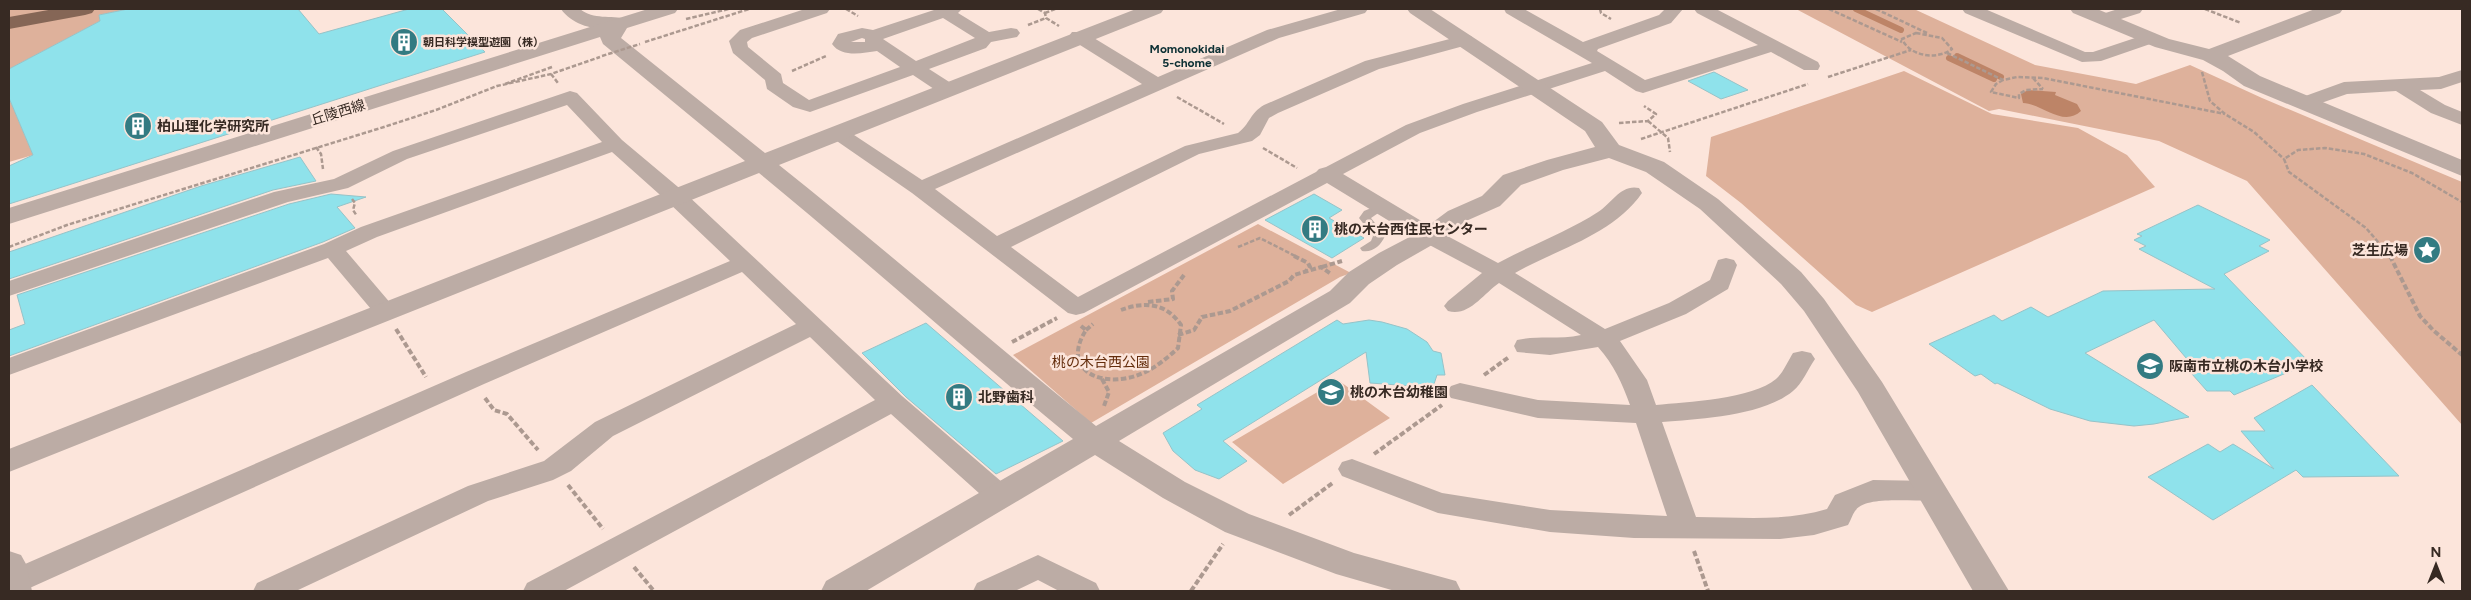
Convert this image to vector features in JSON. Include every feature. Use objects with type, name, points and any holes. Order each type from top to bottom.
[{"type":"highway","points":[[9,23],[85,9]]},
{"type":"street","points":[[570,9],[584,21],[621,23]]},
{"type":"street","name":"丘陵西線","points":[[9,216],[668,9]]},
{"type":"street","points":[[821,9],[746,34],[738,41],[739,49],[774,78],[774,85],[800,103],[810,106],[980,44],[985,38],[1011,34]]},
{"type":"street","points":[[9,461],[384,310],[676,197],[1078,36],[1154,9]]},
{"type":"street","points":[[920,188],[1273,34],[1359,9]]},
{"type":"street","points":[[1416,9],[1535,86],[1594,127],[1605,145],[1612,150],[1647,163],[1662,171],[1702,199],[1791,278],[1814,305],[1862,374],[1991,591]]},
{"type":"street","points":[[1588,53],[1589,46],[1665,19],[1675,9]]},
{"type":"street","points":[[1703,9],[1773,46],[1814,76]]},
{"type":"street","points":[[1971,9],[2082,57],[2095,57],[2150,38]]},
{"type":"street","points":[[2080,9],[2150,38],[2210,56],[2230,66],[2252,81],[2462,169]]},
{"type":"street","points":[[2105,19],[2134,9]]},
{"type":"street","points":[[2210,56],[2333,9]]},
{"type":"street","points":[[848,48],[876,41],[949,10],[985,38]]},
{"type":"street","points":[[1521,10],[1643,87],[1773,46]]},
{"type":"street","points":[[621,23],[612,32],[610,40],[762,163],[785,184],[867,248],[989,354],[1094,440],[1174,490],[1237,523],[1348,565],[1444,591]]},
{"type":"street","points":[[1078,36],[1157,85]]},
{"type":"street","points":[[995,246],[1192,150],[1245,137],[1254,131],[1261,115],[1271,109],[1372,65],[1464,40]]},
{"type":"street","points":[[876,41],[912,68],[947,89]]},
{"type":"street","points":[[838,133],[920,188],[995,246],[1070,311],[1326,173],[1412,129],[1535,86],[1606,65]]},
{"type":"street","points":[[2304,103],[2344,88],[2441,83],[2462,76]]},
{"type":"street","points":[[2399,85],[2438,110],[2462,119]]},
{"type":"street","points":[[9,289],[282,197],[341,184],[400,155],[570,97],[615,144],[676,197],[893,402],[1000,496]]},
{"type":"street","points":[[9,367],[332,249],[369,232],[615,144]]},
{"type":"street","points":[[838,591],[1340,297],[1359,278],[1430,236],[1458,216],[1491,200],[1512,180],[1555,165],[1612,150]]},
{"type":"street","points":[[1326,173],[1430,236],[1498,272],[1604,339],[1618,354],[1634,380],[1685,527]]},
{"type":"street","points":[[1456,306],[1498,272],[1603,218],[1626,200],[1631,193]]},
{"type":"street","points":[[332,249],[384,310]]},
{"type":"street","points":[[12,579],[744,263]]},
{"type":"street","points":[[1526,346],[1541,348],[1562,347],[1604,339],[1694,301],[1720,284],[1726,265]]},
{"type":"street","points":[[268,591],[468,498],[534,477],[554,468],[570,458],[589,438],[604,429],[813,326]]},
{"type":"street","points":[[1460,392],[1538,409],[1646,414],[1706,409],[1758,398],[1785,385],[1802,359]]},
{"type":"street","points":[[538,591],[893,402]]},
{"type":"street","points":[[1352,469],[1438,504],[1550,521],[1634,527],[1780,528],[1814,524],[1838,517],[1846,502],[1873,490],[1932,491]]},
{"type":"street","points":[[988,591],[1038,566],[1085,591]]},
{"type":"lane","points":[[1366,248],[1376,243],[1379,236],[1376,229],[1367,224],[1365,218],[1368,213],[1382,206]]},
{"type":"path","points":[[497,86],[550,74],[750,9]]},
{"type":"path","points":[[1038,9],[1045,12],[1055,9]]},
{"type":"path","points":[[1829,9],[1902,42],[1911,50],[1928,55],[1947,54],[2003,80]]},
{"type":"path","points":[[1876,9],[1951,45],[1952,49],[1947,54]]},
{"type":"path","points":[[2205,9],[2268,34]]},
{"type":"path","points":[[1045,12],[1046,18],[1078,36]]},
{"type":"path","points":[[1902,42],[1902,39],[1909,34],[1932,35]]},
{"type":"path","points":[[774,78],[848,48]]},
{"type":"path","points":[[1612,150],[1814,76],[1911,50]]},
{"type":"path","points":[[2210,56],[2202,71],[2210,101],[2225,114],[2254,132],[2284,159],[2289,172],[2373,235],[2388,252],[2406,287],[2410,300],[2420,316],[2432,330],[2462,355]]},
{"type":"path","points":[[9,247],[67,225],[419,116],[528,76]]},
{"type":"path","points":[[2032,78],[2043,89],[2026,90],[2019,94],[2019,98],[1991,92],[1996,84],[2003,80],[2032,78],[2225,114]]},
{"type":"path","points":[[1594,127],[1611,123],[1648,121],[1656,114],[1628,97],[1629,92],[1643,87]]},
{"type":"path","points":[[1648,121],[1663,132],[1668,138],[1672,149],[1664,162],[1662,171]]},
{"type":"path","points":[[2284,159],[2298,150],[2316,149],[2364,154],[2412,173],[2462,202]]},
{"type":"path","points":[[341,184],[355,203],[353,210],[369,232]]},
{"type":"path","points":[[1232,249],[1260,238],[1308,263],[1310,267],[1305,272]]},
{"type":"path","points":[[1178,336],[1192,333],[1200,326],[1202,317],[1230,311],[1288,281],[1294,275],[1321,267],[1329,273],[1359,278]]},
{"type":"path","points":[[1117,311],[1142,303],[1173,299],[1172,290],[1189,272]]},
{"type":"path","points":[[1096,322],[1086,330],[1077,344],[1075,354],[1079,364],[1090,374],[1114,380],[1142,373],[1164,361],[1178,348],[1178,336],[1181,325],[1175,315],[1166,308],[1142,303]]},
{"type":"path","points":[[989,354],[1070,311],[1086,330]]},
{"type":"path","points":[[1264,533],[1526,346]]},
{"type":"path","points":[[554,468],[654,591]]},
{"type":"path","points":[[1685,527],[1708,591]]},
{"type":"path","points":[[1191,591],[1221,546]]},
{"type":"green space","points":[[9,9],[128,9],[99,15],[100,21],[9,69]]},
{"type":"green space","points":[[1796,9],[1914,9],[2035,65],[2136,84],[2190,65],[2262,98],[2462,182],[2462,425],[2247,181],[2159,141],[1999,109],[1989,111]]},
{"type":"green space","points":[[1904,71],[1992,114],[2078,128],[2127,155],[2155,187],[1872,312],[1856,305],[1741,203],[1706,176],[1711,137]]},
{"type":"green space","points":[[9,98],[33,155],[9,162]]},
{"type":"green space","name":"桃の木台西公園","points":[[1258,224],[1351,273],[1340,277],[1091,423],[1013,355]]},
{"type":"green space","points":[[1338,380],[1390,418],[1283,484],[1232,442]]},
{"type":"shaded area","points":[[2028,90],[2056,92],[2055,95],[2077,104],[2081,111],[2074,116],[2059,116],[2023,103],[2021,94]]},
{"type":"building","name":"柏山理化学研究所","points":[[128,9],[298,9],[319,34],[409,9],[442,9],[485,52],[9,204],[9,166],[33,155],[9,98],[9,69],[100,21],[99,15]]},
{"type":"building","points":[[1714,72],[1748,90],[1721,99],[1688,81]]},
{"type":"building","points":[[300,157],[316,181],[273,190],[9,279],[9,252],[201,186]]},
{"type":"building","points":[[331,194],[366,197],[337,207],[355,228],[323,242],[9,356],[9,330],[25,324],[17,295],[289,204]]},
{"type":"building","name":"桃の木台西住民センター","points":[[1314,194],[1342,210],[1329,218],[1364,238],[1332,258],[1265,220]]},
{"type":"building","points":[[2198,205],[2270,240],[2259,246],[2269,251],[2224,274],[2310,363],[2234,395],[2230,391],[2207,391],[2184,365],[2192,365],[2154,320],[2085,353],[2189,417],[2134,426],[2090,421],[2050,409],[1997,383],[1995,384],[1981,374],[1975,376],[1929,344],[1994,315],[2002,321],[2031,307],[2048,317],[2103,291],[2215,289],[2139,249],[2146,246],[2134,240],[2142,236],[2137,234]]},
{"type":"building","points":[[1337,320],[1343,324],[1369,320],[1407,329],[1427,342],[1433,351],[1441,353],[1445,375],[1437,375],[1434,384],[1426,387],[1370,383],[1366,352],[1223,441],[1247,461],[1219,479],[1195,470],[1173,451],[1163,433],[1202,409],[1197,405]]},
{"type":"building","name":"北野歯科","points":[[926,323],[1063,441],[996,474],[906,397],[862,353]]},
{"type":"building","points":[[2312,385],[2399,476],[2303,477],[2296,470],[2213,520],[2148,477],[2208,444],[2220,452],[2233,444],[2274,469],[2241,431],[2265,431],[2254,418]]},
{"type":"waterway","points":[[1856,9],[1901,30]]},
{"type":"waterway","points":[[1957,56],[2001,77]]},
{"type":"waterway","points":[[1949,58],[1994,79]]},
{"type":"place","name":"朝日科学模型遊園（株）","points":[[404,42]]},
{"type":"place","name":"柏山理化学研究所","points":[[138,126]]},
{"type":"place","name":"桃の木台西住民センター","points":[[1315,229]]},
{"type":"place","name":"芝生広場","points":[[2427,250]]},
{"type":"place","name":"阪南市立桃の木台小学校","points":[[2150,366]]},
{"type":"place","name":"桃の木台幼稚園","points":[[1331,392]]},
{"type":"place","name":"北野歯科","points":[[959,397]]},
{"type":"district","name":"Momonokidai 5-chome","points":[[1187,56]]}]
